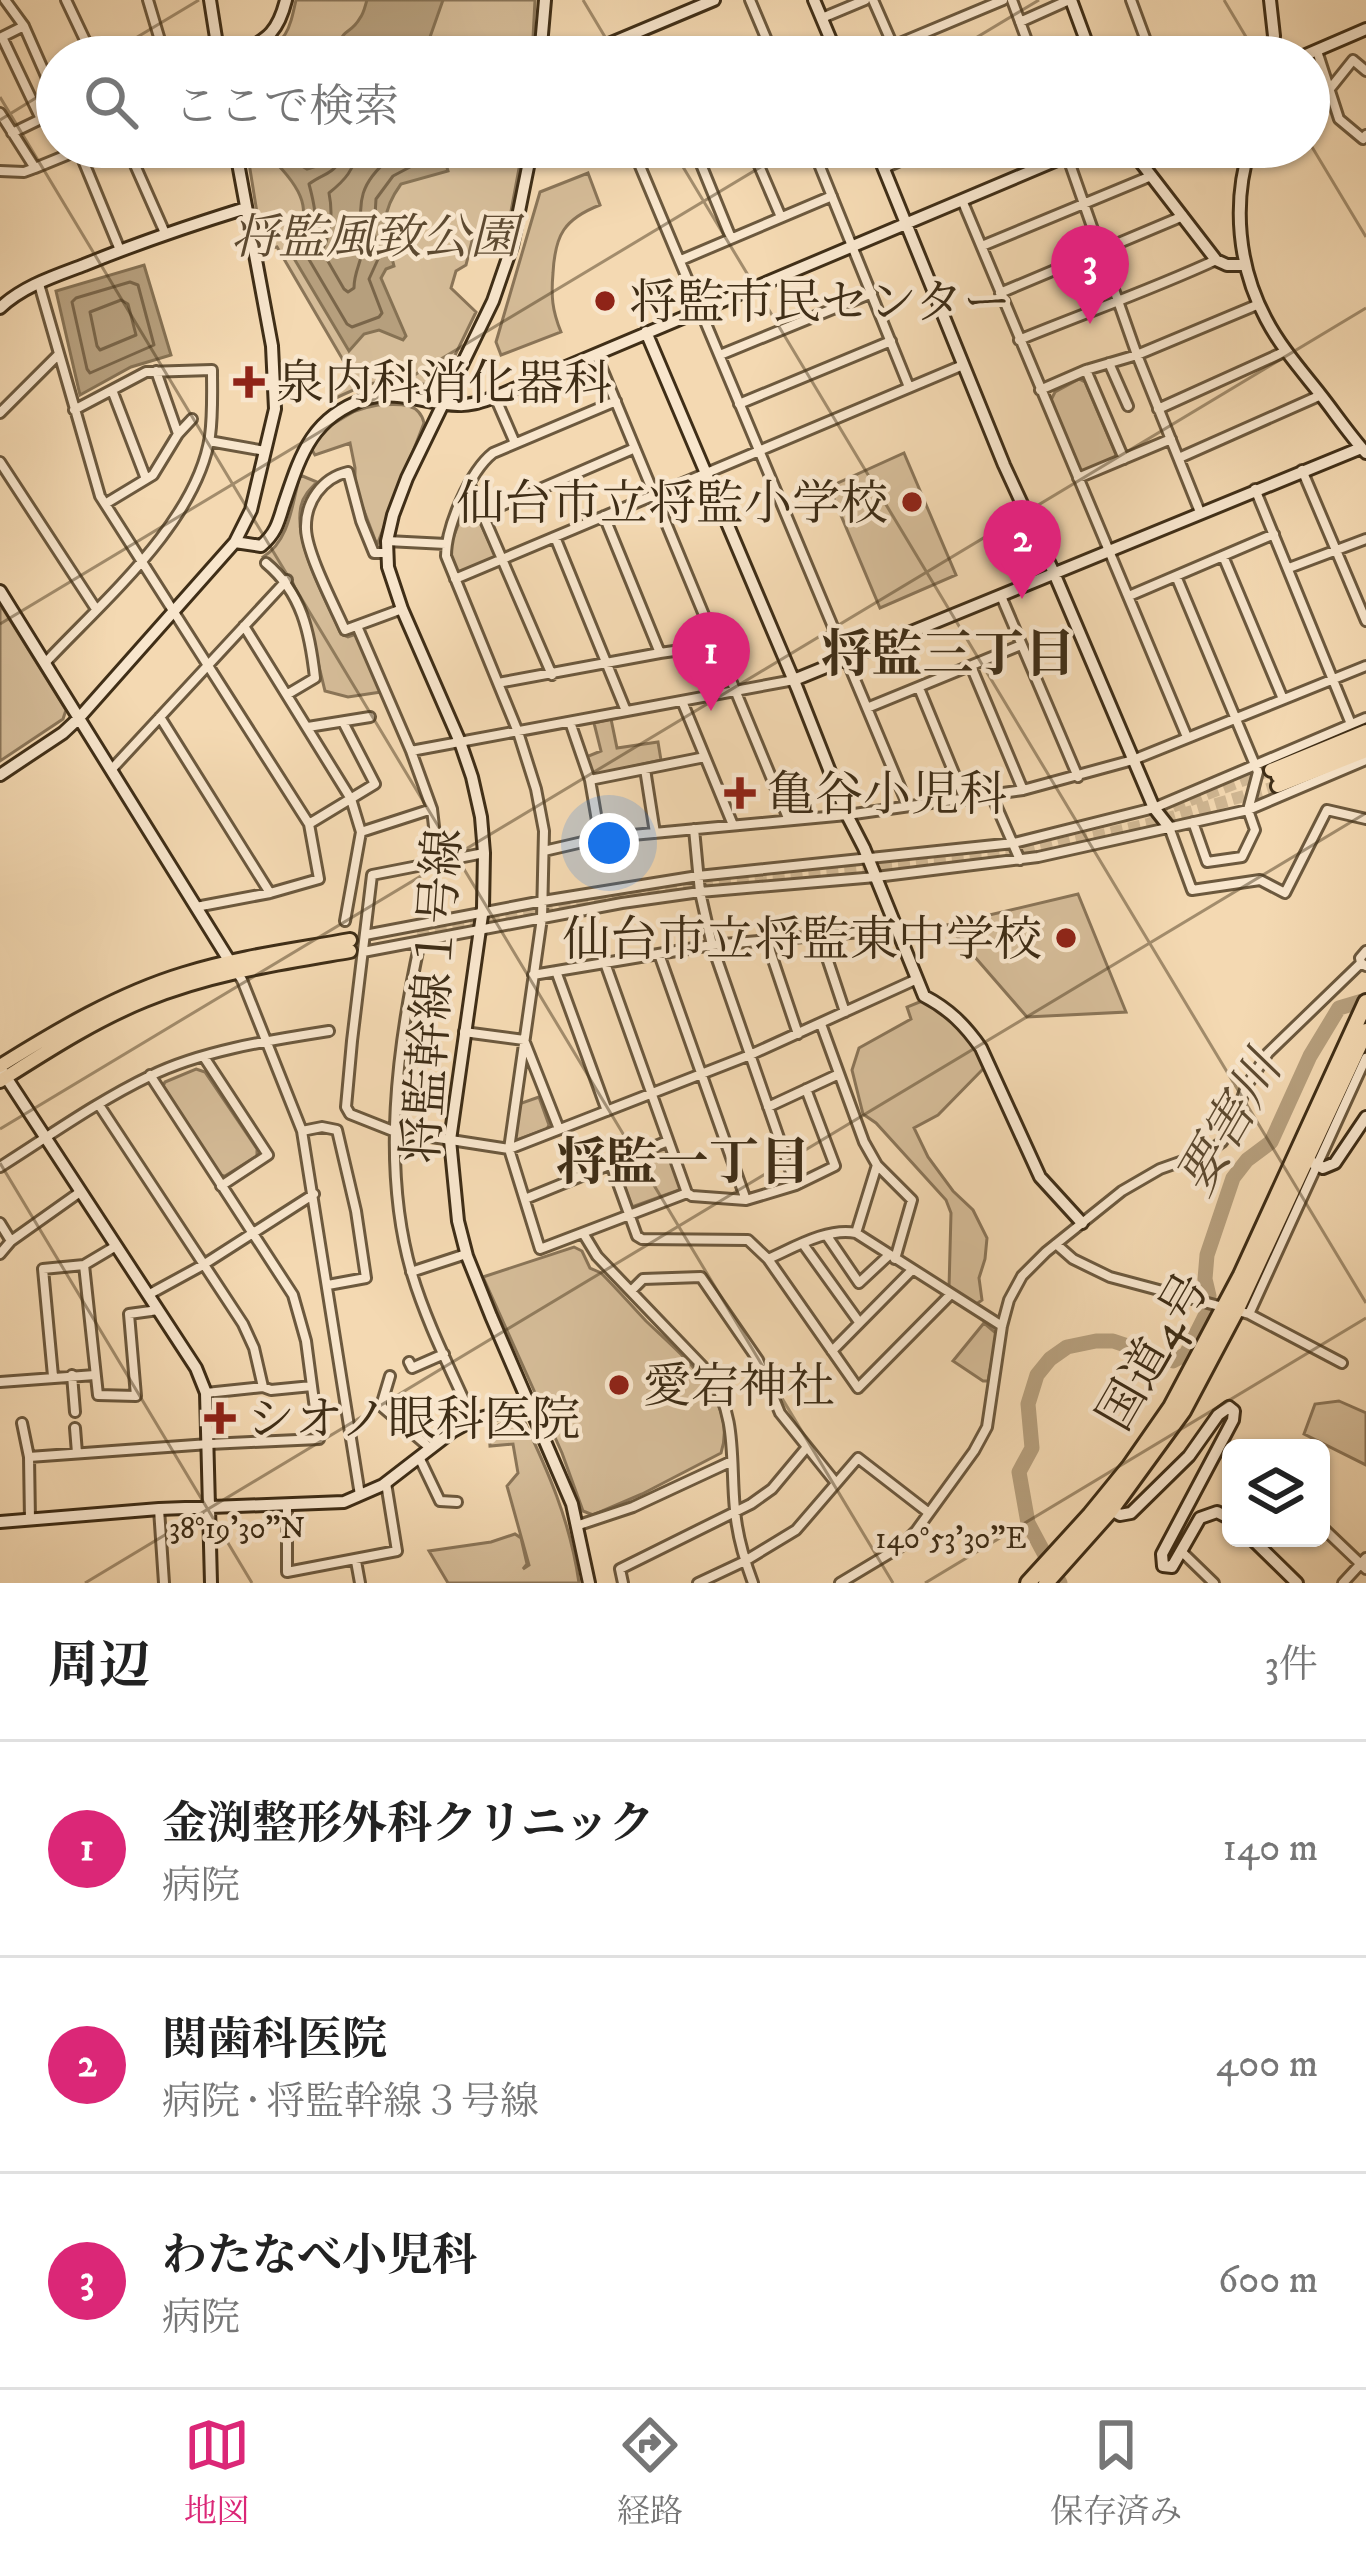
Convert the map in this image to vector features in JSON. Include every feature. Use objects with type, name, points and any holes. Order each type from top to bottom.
[{"type":"highway","name":"国道4号","points":[[1307,1160],[1365,1004]]},
{"type":"highway","name":"国道4号","points":[[1028,1583],[1046,1577],[1183,1411],[1225,1308],[1307,1160],[1366,1031]]},
{"type":"main road","points":[[1274,778],[1366,731]]},
{"type":"main road","points":[[1274,778],[1366,741]]},
{"type":"main road","points":[[1274,778],[1366,756]]},
{"type":"main road","points":[[1,1074],[144,1000],[233,966],[354,948]]},
{"type":"street","points":[[5,0],[36,53]]},
{"type":"street","points":[[66,0],[83,36]]},
{"type":"street","points":[[148,0],[159,36]]},
{"type":"street","points":[[210,0],[216,36]]},
{"type":"street","points":[[269,36],[286,0]]},
{"type":"street","points":[[542,36],[545,0]]},
{"type":"street","points":[[675,0],[681,14]]},
{"type":"street","points":[[628,36],[714,0]]},
{"type":"street","points":[[750,0],[765,36]]},
{"type":"street","points":[[814,0],[829,36]]},
{"type":"street","points":[[822,18],[869,0],[888,36]]},
{"type":"street","points":[[918,36],[1007,0],[1025,36]]},
{"type":"street","points":[[1020,22],[1070,0],[1084,36]]},
{"type":"street","points":[[1131,0],[1144,36]]},
{"type":"street","points":[[1270,0],[1274,36]]},
{"type":"street","points":[[24,26],[1,37],[36,111]]},
{"type":"street","points":[[1330,45],[1366,29]]},
{"type":"street","points":[[1330,89],[1353,60],[1366,71]]},
{"type":"street","points":[[1330,93],[1340,119],[1363,139],[1366,135]]},
{"type":"street","points":[[0,113],[35,168],[0,171]]},
{"type":"street","points":[[12,133],[36,121]]},
{"type":"street","points":[[86,168],[120,250]]},
{"type":"street","points":[[137,168],[165,233]]},
{"type":"street","points":[[0,776],[79,718],[235,542],[251,510],[275,409],[272,346],[239,168]]},
{"type":"street","points":[[388,547],[407,478],[493,301],[512,246],[528,168]]},
{"type":"street","points":[[641,168],[908,806]]},
{"type":"street","points":[[703,168],[731,238]]},
{"type":"street","points":[[761,168],[782,217]]},
{"type":"street","points":[[821,168],[909,387]]},
{"type":"street","points":[[884,168],[1004,465],[1154,808],[1169,827],[1192,890],[1260,880],[1285,893],[1327,810],[1366,819]]},
{"type":"street","points":[[235,542],[261,547],[274,535],[297,462],[311,436],[340,409],[371,397],[412,397],[461,406],[495,397],[1030,168]]},
{"type":"street","points":[[1072,168],[1137,355],[1200,512]]},
{"type":"street","points":[[1145,168],[1216,260],[1245,265]]},
{"type":"street","points":[[411,751],[794,680],[1302,470],[1364,450],[1286,351],[1259,304],[1245,265],[1240,230],[1246,168]]},
{"type":"street","points":[[982,246],[1151,176]]},
{"type":"street","points":[[681,260],[832,196]]},
{"type":"street","points":[[962,200],[1187,737]]},
{"type":"street","points":[[0,308],[39,283],[120,250],[246,208]]},
{"type":"street","points":[[1000,293],[1183,216]]},
{"type":"street","points":[[1019,340],[1216,260]]},
{"type":"street","points":[[39,283],[100,496],[308,824],[319,879],[195,908]]},
{"type":"street","points":[[720,356],[872,293]]},
{"type":"street","points":[[1040,390],[1259,304]]},
{"type":"street","points":[[646,332],[924,996],[944,1006],[968,1029],[1040,1177],[1082,1223]]},
{"type":"street","points":[[739,404],[891,341]]},
{"type":"street","points":[[1158,409],[1286,351]]},
{"type":"street","points":[[596,353],[788,818]]},
{"type":"street","points":[[0,413],[59,354]]},
{"type":"street","points":[[1109,363],[1128,406]]},
{"type":"street","points":[[455,579],[964,364]]},
{"type":"street","points":[[45,663],[142,560],[180,512],[209,440],[212,370],[146,372],[74,410]]},
{"type":"street","points":[[1086,370],[1124,459]]},
{"type":"street","points":[[156,371],[178,434]]},
{"type":"street","points":[[112,390],[146,479]]},
{"type":"street","points":[[1179,458],[1321,395]]},
{"type":"street","points":[[495,397],[515,443]]},
{"type":"street","points":[[616,400],[484,460],[446,544],[446,556],[518,732],[544,831],[542,918],[508,1149],[540,1249],[687,1193]]},
{"type":"street","points":[[105,504],[153,475],[192,419]]},
{"type":"street","points":[[1078,478],[1171,439]]},
{"type":"street","points":[[209,440],[265,451]]},
{"type":"street","points":[[482,514],[635,448]]},
{"type":"street","points":[[0,461],[96,609]]},
{"type":"street","points":[[1302,470],[1366,621]]},
{"type":"street","points":[[402,609],[345,630],[306,530],[312,500],[322,484],[348,472],[374,553],[388,547],[446,544]]},
{"type":"street","points":[[470,485],[552,675]]},
{"type":"street","points":[[1256,489],[1352,724]]},
{"type":"street","points":[[604,516],[660,653]]},
{"type":"street","points":[[1129,596],[1274,535]]},
{"type":"street","points":[[555,537],[626,711]]},
{"type":"street","points":[[1288,568],[1366,539]]},
{"type":"street","name":"将監幹線１号線","points":[[388,547],[388,567],[402,609],[460,742],[481,817],[482,915],[451,1138],[458,1220],[466,1254],[579,1526],[590,1583]]},
{"type":"street","points":[[1223,556],[1283,699]]},
{"type":"street","points":[[266,563],[286,580],[304,619],[315,678],[288,694]]},
{"type":"street","points":[[1176,576],[1258,772],[1248,810],[1255,830],[1242,857],[1207,862],[1192,822]]},
{"type":"street","points":[[111,770],[286,580]]},
{"type":"street","points":[[0,591],[242,980],[268,1041],[302,1131],[360,1495]]},
{"type":"street","points":[[1001,596],[1078,777]]},
{"type":"street","points":[[244,626],[351,799],[361,832],[345,921]]},
{"type":"street","points":[[357,626],[432,809],[438,862]]},
{"type":"street","points":[[498,683],[716,645]]},
{"type":"street","points":[[867,708],[1021,645]]},
{"type":"street","points":[[544,850],[600,838],[847,815],[1023,790],[1133,760],[1366,665]]},
{"type":"street","points":[[971,666],[1023,790]]},
{"type":"street","points":[[919,688],[964,800]]},
{"type":"street","points":[[682,701],[733,825]]},
{"type":"street","points":[[160,717],[270,893]]},
{"type":"street","points":[[308,728],[370,718]]},
{"type":"street","points":[[365,935],[698,876],[1014,843],[1154,808],[1366,718]]},
{"type":"street","points":[[570,722],[590,780],[600,838]]},
{"type":"street","points":[[308,824],[374,784],[344,724]]},
{"type":"street","points":[[354,948],[420,942],[700,892],[1020,860],[1248,810],[1366,756]]},
{"type":"street","points":[[590,780],[705,758]]},
{"type":"street","points":[[645,769],[655,833]]},
{"type":"street","points":[[992,796],[1020,860]]},
{"type":"street","points":[[361,832],[432,809]]},
{"type":"street","points":[[694,830],[700,892],[712,945],[796,1185]]},
{"type":"street","points":[[484,854],[373,874],[365,935],[354,948],[346,1107],[350,1114],[393,1131],[508,1149],[750,1055],[917,979]]},
{"type":"street","points":[[533,975],[712,945],[896,929]]},
{"type":"street","points":[[819,934],[845,1012]]},
{"type":"street","points":[[766,939],[798,1034]]},
{"type":"street","points":[[420,942],[393,1131],[400,1203],[411,1272],[473,1420]]},
{"type":"street","points":[[841,1583],[900,1547],[974,1451],[986,1427],[1002,1326],[1022,1276],[1122,1191],[1222,1142],[1246,1087],[1268,1053],[1364,964],[1360,958],[1366,952]]},
{"type":"street","points":[[659,953],[746,1200]]},
{"type":"street","points":[[605,963],[687,1193],[746,1200],[796,1185],[835,1166],[806,1089]]},
{"type":"street","points":[[556,971],[607,1111]]},
{"type":"street","points":[[820,1024],[863,1142],[877,1165],[912,1200],[892,1257],[860,1283],[827,1236]]},
{"type":"street","points":[[0,1167],[150,1076],[268,1041],[329,1031]]},
{"type":"street","points":[[464,1032],[524,1040]]},
{"type":"street","points":[[524,1040],[559,1129]]},
{"type":"street","points":[[204,1058],[268,1155],[221,1186]]},
{"type":"street","points":[[1366,1058],[1307,1160],[1323,1168],[1335,1163],[1366,1117]]},
{"type":"street","points":[[1,1074],[196,1368],[206,1393],[211,1583]]},
{"type":"street","points":[[768,1107],[839,1074]]},
{"type":"street","points":[[29,1457],[319,1439],[303,1324],[293,1295],[150,1076]]},
{"type":"street","points":[[99,1105],[243,1324],[254,1348],[262,1387]]},
{"type":"street","points":[[302,1131],[337,1130],[360,1236],[366,1278],[328,1285]]},
{"type":"street","points":[[524,1199],[668,1142]]},
{"type":"street","points":[[611,1164],[637,1236],[748,1240],[768,1259],[858,1388],[950,1295]]},
{"type":"street","points":[[856,1234],[877,1165]]},
{"type":"street","points":[[0,1254],[80,1192]]},
{"type":"street","points":[[148,1295],[314,1194]]},
{"type":"street","points":[[0,1223],[11,1241]]},
{"type":"street","points":[[768,1259],[844,1231],[856,1234],[1002,1326]]},
{"type":"street","points":[[583,1233],[597,1256],[717,1385],[729,1412],[735,1511],[753,1583]]},
{"type":"street","points":[[803,1244],[859,1322]]},
{"type":"street","points":[[1056,1244],[1073,1259],[1110,1277],[1225,1308],[1342,1363]]},
{"type":"street","points":[[53,1376],[43,1269],[84,1265],[116,1246]]},
{"type":"street","points":[[411,1272],[466,1254]]},
{"type":"street","points":[[84,1265],[98,1395],[136,1396],[129,1314],[158,1310]]},
{"type":"street","points":[[832,1351],[912,1270]]},
{"type":"street","points":[[631,1291],[643,1279],[701,1277],[758,1360],[780,1413],[836,1483]]},
{"type":"street","points":[[409,1362],[412,1368],[444,1354]]},
{"type":"street","points":[[0,1382],[95,1375]]},
{"type":"street","points":[[72,1376],[75,1412]]},
{"type":"street","points":[[389,1376],[381,1406],[430,1448]]},
{"type":"street","points":[[206,1393],[312,1386]]},
{"type":"street","points":[[0,1522],[210,1506],[344,1502],[386,1483],[473,1420],[529,1405]]},
{"type":"street","points":[[1106,1506],[1120,1516],[1131,1513],[1189,1456],[1218,1415],[1232,1408],[1233,1420],[1162,1554],[1163,1566],[1172,1567],[1200,1518],[1222,1514]]},
{"type":"street","points":[[22,1424],[29,1457],[30,1520]]},
{"type":"street","points":[[75,1428],[77,1454]]},
{"type":"street","points":[[623,1583],[620,1569],[772,1489],[807,1447]]},
{"type":"street","points":[[419,1457],[440,1501],[458,1502]]},
{"type":"street","points":[[698,1583],[796,1530],[858,1458],[929,1513]]},
{"type":"street","points":[[579,1526],[633,1507],[732,1460]]},
{"type":"street","points":[[286,1504],[288,1578],[398,1551],[386,1483]]},
{"type":"street","points":[[159,1509],[164,1583]]},
{"type":"street","points":[[1330,1534],[1364,1563],[1342,1583]]},
{"type":"street","points":[[1260,1547],[1297,1583]]},
{"type":"street","points":[[1181,1551],[1214,1583]]},
{"type":"street","points":[[356,1561],[360,1583]]},
{"type":"green space","points":[[296,0],[535,0],[533,36],[283,36]]},
{"type":"green space","name":"将監風致公園","points":[[250,168],[519,168],[509,222],[472,241],[466,265],[456,271],[451,288],[476,312],[444,378],[435,385],[384,381],[332,400],[336,386],[350,372],[277,247],[263,250]]},
{"type":"green space","points":[[588,173],[600,205],[564,230],[554,260],[553,303],[561,332],[501,355],[496,342],[540,192]]},
{"type":"green space","points":[[1079,379],[1085,382],[1117,457],[1083,474],[1051,400],[1055,392]]},
{"type":"green space","points":[[378,405],[412,407],[424,423],[377,545],[355,487],[350,443],[315,455],[312,450],[339,419]]},
{"type":"green space","points":[[904,453],[956,575],[880,608],[829,487]]},
{"type":"green space","points":[[300,475],[317,482],[303,499],[300,521],[312,571],[341,634],[356,634],[381,692],[348,697],[325,691],[309,625],[291,578],[264,560],[284,531]]},
{"type":"green space","points":[[470,501],[497,559],[460,575],[448,551]]},
{"type":"green space","points":[[0,604],[66,710],[63,719],[0,761]]},
{"type":"green space","points":[[611,719],[617,748],[658,742],[661,760],[594,775],[586,757],[601,751],[594,723]]},
{"type":"green space","points":[[1078,894],[1126,1012],[1027,1017],[947,925]]},
{"type":"green space","points":[[922,1001],[959,1029],[985,1067],[938,1115],[914,1128],[928,1157],[973,1210],[987,1238],[979,1278],[982,1300],[975,1305],[949,1288],[951,1213],[946,1200],[863,1114],[852,1070],[859,1048],[911,1019],[907,1007]]},
{"type":"green space","points":[[196,1069],[205,1072],[257,1149],[257,1156],[225,1176],[219,1175],[163,1086]]},
{"type":"green space","points":[[539,1097],[547,1129],[514,1141],[516,1105]]},
{"type":"green space","points":[[664,1149],[679,1190],[632,1207],[618,1168]]},
{"type":"green space","name":"愛宕神社","points":[[574,1247],[703,1379],[722,1414],[724,1433],[721,1453],[593,1515],[583,1511],[483,1277]]},
{"type":"green space","points":[[984,1323],[997,1334],[988,1381],[953,1361]]},
{"type":"green space","points":[[1339,1401],[1366,1413],[1366,1465],[1330,1447],[1330,1439],[1304,1434],[1315,1404]]},
{"type":"green space","points":[[521,1414],[557,1496],[579,1583],[448,1583],[429,1551],[515,1534],[521,1538],[527,1564],[523,1569],[529,1565],[507,1486],[518,1473],[513,1444],[490,1446],[489,1430]]},
{"type":"water","points":[[367,0],[443,0],[430,36],[343,36],[361,16]]},
{"type":"water","points":[[280,168],[447,168],[401,184],[386,215],[394,266],[381,278],[406,336],[403,340],[379,330],[364,334],[349,351],[289,250],[301,226],[303,205]]},
{"type":"water","points":[[144,265],[171,355],[131,367],[80,395],[56,291]]},
{"type":"waterway","name":"要害川","points":[[1060,1583],[1028,1523],[1019,1472],[1032,1448],[1028,1404],[1037,1375],[1067,1347],[1096,1341],[1113,1341],[1173,1361],[1186,1354],[1207,1312],[1207,1255],[1233,1178],[1271,1142],[1310,1056],[1339,1008],[1366,1000]]},
{"type":"tunnel","points":[[1156,813],[1271,770]]},
{"type":"tunnel","points":[[418,938],[719,883],[1016,855],[1148,824],[1278,786]]},
{"type":"place","name":"将監市民センター","points":[[605,301]]},
{"type":"place","name":"わたなべ小児科","points":[[1090,324]]},
{"type":"place","name":"泉内科消化器科","points":[[249,382]]},
{"type":"place","name":"仙台市立将監小学校","points":[[912,502]]},
{"type":"place","name":"関歯科医院","points":[[1022,599]]},
{"type":"place","name":"金渕整形外科クリニック","points":[[711,711]]},
{"type":"place","name":"亀谷小児科","points":[[740,793]]},
{"type":"place","name":"仙台市立将監東中学校","points":[[1066,938]]},
{"type":"place","name":"愛宕神社","points":[[619,1385]]},
{"type":"place","name":"シオノ眼科医院","points":[[220,1418]]},
{"type":"district","name":"将監三丁目","points":[[948,653]]},
{"type":"district","name":"将監一丁目","points":[[683,1161]]}]
